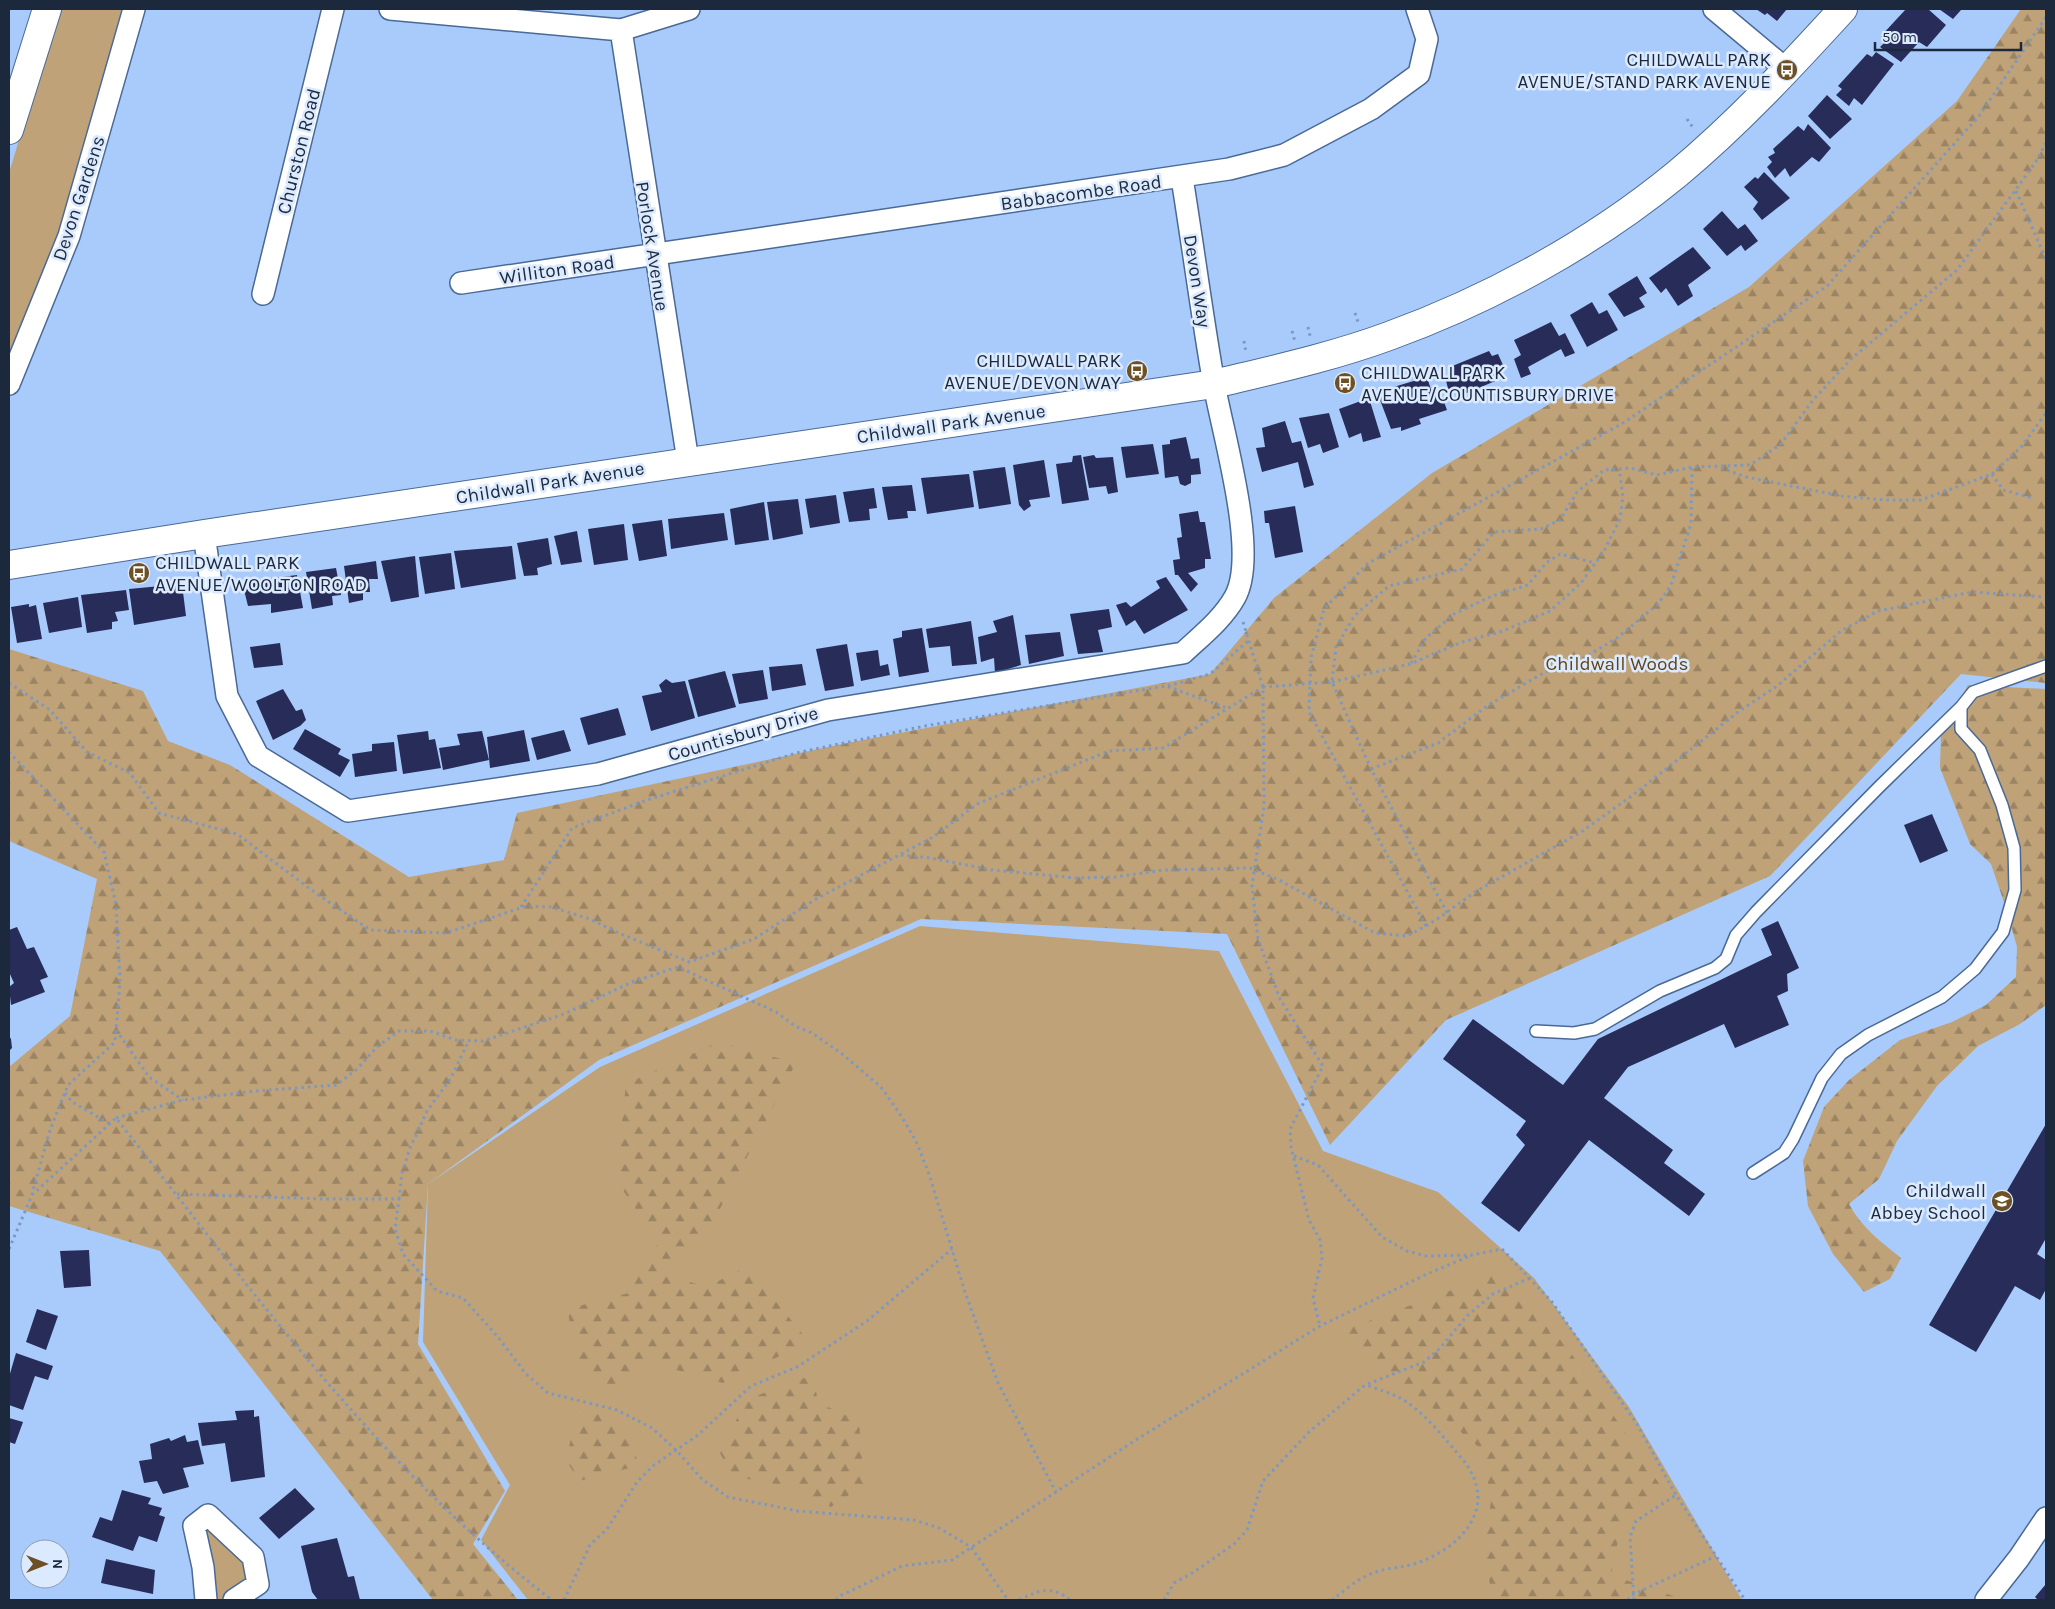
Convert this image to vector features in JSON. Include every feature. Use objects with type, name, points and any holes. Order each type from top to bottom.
[{"type":"street","points":[[10,124],[47,9]]},
{"type":"street","name":"Devon Gardens","points":[[9,384],[69,236],[134,9]]},
{"type":"street","name":"Churston Road","points":[[263,294],[333,9]]},
{"type":"street","points":[[390,9],[621,30],[689,9]]},
{"type":"street","name":"Babbacombe Road","points":[[654,255],[1182,178],[1229,169],[1284,155],[1371,109],[1419,74],[1426,39],[1417,9]]},
{"type":"street","points":[[1714,9],[1787,70]]},
{"type":"street","name":"Childwall Park Avenue","points":[[9,565],[688,461],[1214,384],[1284,367],[1388,336],[1459,307],[1527,273],[1612,222],[1676,174],[1733,124],[1787,70],[1842,9]]},
{"type":"street","name":"Porlock Avenue","points":[[621,30],[654,255],[688,461]]},
{"type":"street","name":"Devon Way","points":[[1182,178],[1214,384]]},
{"type":"street","name":"Williton Road","points":[[461,283],[654,255]]},
{"type":"street","name":"Countisbury Drive","points":[[204,534],[227,696],[258,756],[348,811],[598,774],[828,710],[1183,653],[1210,628],[1235,597],[1244,561],[1242,526],[1214,384]]},
{"type":"street","points":[[206,1600],[203,1567],[194,1526],[208,1515],[253,1557],[258,1584],[234,1600]]},
{"type":"street","points":[[1986,1600],[2019,1558],[2046,1518]]},
{"type":"lane","points":[[1536,1031],[1574,1033],[1595,1029],[1660,991],[1715,968],[1726,958],[1736,935],[1756,912],[1880,786],[1961,708],[1973,692],[2046,666]]},
{"type":"lane","points":[[1753,1173],[1784,1153],[1793,1139],[1822,1078],[1841,1054],[1868,1035],[1942,997],[1975,969],[2003,932],[2015,890],[2014,848],[2002,805],[1980,750],[1961,729],[1961,708]]},
{"type":"path","points":[[1426,926],[1308,712],[1312,658],[1324,608],[1367,564],[1623,423],[1827,286],[1979,116],[2046,17]]},
{"type":"path","points":[[1447,913],[1371,769],[1332,682],[1336,647],[1355,615],[1390,586],[1462,569],[1494,532],[1541,530],[1560,520],[1577,492],[1604,470],[1630,468],[1657,475],[1692,467],[1750,465],[1780,444],[1813,400],[1851,359],[1957,270],[2035,163],[2046,143]]},
{"type":"path","points":[[2016,190],[2046,259]]},
{"type":"path","points":[[1718,467],[1746,477],[1842,496],[1884,500],[1921,500],[1992,474],[2022,446],[2046,413]]},
{"type":"path","points":[[1371,769],[1438,743],[1496,701],[1544,672],[1582,659],[1617,638],[1658,604],[1671,585],[1691,524],[1692,467]]},
{"type":"path","points":[[32,1195],[116,1118],[183,1100],[256,1091],[336,1085],[356,1070],[376,1047],[399,1031],[430,1031],[456,1040],[482,1041],[564,1014],[632,982],[754,939],[816,899],[933,838],[977,804],[1109,751],[1163,748],[1263,687],[1332,682],[1410,664],[1462,642],[1500,632],[1550,611],[1581,583],[1595,563],[1620,519],[1622,496],[1619,469]]},
{"type":"path","points":[[1992,474],[2003,490],[2033,498]]},
{"type":"path","points":[[1410,664],[1426,638],[1454,614],[1492,596],[1528,585],[1546,563],[1560,554],[1595,563]]},
{"type":"path","points":[[900,855],[931,858],[992,870],[1077,878],[1115,877],[1163,870],[1250,868],[1279,880],[1375,933],[1408,936],[1447,913],[1475,892],[1581,832],[1633,795],[1738,712],[1777,686],[1841,631],[1878,611],[1972,592],[2046,597]]},
{"type":"path","points":[[1235,597],[1263,687],[1264,806],[1252,886],[1258,939],[1280,999],[1323,1066],[1290,1129],[1294,1156],[1309,1220],[1320,1240],[1322,1258],[1313,1298],[1320,1326]]},
{"type":"path","points":[[520,908],[572,828],[644,801],[796,753],[925,726],[1166,686],[1210,674],[1248,641]]},
{"type":"path","points":[[9,683],[50,710],[86,752],[130,773],[159,813],[237,834],[313,891],[370,930],[446,933],[526,906],[551,907],[586,918],[689,962]]},
{"type":"path","points":[[1166,686],[1228,708]]},
{"type":"path","points":[[9,752],[104,852],[116,904],[120,982],[116,1042],[68,1085],[50,1130],[32,1195],[9,1249]]},
{"type":"path","points":[[678,967],[776,1012],[795,1026],[812,1033],[841,1053],[881,1087],[916,1141],[929,1174],[952,1249],[998,1383],[1056,1492]]},
{"type":"path","points":[[116,1030],[149,1077],[183,1100]]},
{"type":"path","points":[[469,1040],[451,1078],[427,1111],[410,1148],[402,1173],[395,1229],[402,1254],[437,1291],[463,1298],[498,1337],[526,1374],[548,1393],[617,1410],[652,1428],[675,1449],[703,1480],[728,1497],[825,1515],[914,1520],[939,1528],[971,1547],[1008,1600]]},
{"type":"path","points":[[65,1093],[72,1102],[110,1124]]},
{"type":"path","points":[[116,1118],[321,1376],[427,1492],[552,1600]]},
{"type":"path","points":[[1294,1156],[1318,1165],[1382,1237],[1407,1251],[1426,1256],[1472,1255],[1502,1249],[1552,1302],[1636,1424],[1676,1495],[1745,1600]]},
{"type":"path","points":[[177,1194],[307,1199],[399,1199]]},
{"type":"path","points":[[564,1600],[590,1545],[607,1530],[637,1482],[675,1449],[698,1435],[751,1386],[797,1367],[867,1321],[952,1249]]},
{"type":"path","points":[[836,1600],[842,1595],[902,1566],[952,1560],[1056,1492],[1320,1326],[1426,1274],[1472,1255]]},
{"type":"path","points":[[1164,1600],[1174,1583],[1194,1572],[1234,1544],[1247,1530],[1263,1481],[1308,1432],[1365,1385],[1424,1362],[1440,1348],[1466,1316],[1494,1294],[1530,1278]]},
{"type":"path","points":[[1332,1600],[1371,1574],[1390,1567],[1409,1565],[1446,1548],[1462,1536],[1474,1520],[1478,1504],[1476,1483],[1471,1469],[1440,1433],[1412,1406],[1399,1397],[1365,1385]]},
{"type":"path","points":[[1634,1600],[1632,1595],[1633,1571],[1630,1537],[1636,1521],[1676,1495]]},
{"type":"path","points":[[1628,1600],[1632,1595],[1716,1556]]},
{"type":"path","points":[[1019,1600],[1042,1591],[1059,1591],[1070,1600]]},
{"type":"green space","points":[[59,9],[122,9],[115,40],[58,234],[9,358],[9,173]]},
{"type":"green space","name":"Childwall Woods","points":[[2021,9],[2046,9],[2046,683],[1961,674],[1770,876],[1446,1020],[1330,1145],[1227,934],[921,919],[599,1060],[428,1184],[418,1344],[505,1491],[473,1544],[518,1600],[433,1600],[160,1251],[9,1206],[9,1067],[70,1016],[97,879],[9,841],[9,649],[143,691],[168,741],[230,765],[409,877],[504,860],[517,813],[842,744],[1210,674],[1274,598],[1432,473],[1749,287],[1957,101]]},
{"type":"green space","points":[[1968,685],[2046,689],[2046,1005],[2020,1024],[1978,1046],[1937,1086],[1897,1141],[1879,1179],[1849,1204],[1865,1227],[1901,1258],[1890,1279],[1864,1292],[1833,1254],[1808,1206],[1803,1161],[1824,1107],[1849,1080],[1900,1040],[1952,1022],[1986,1005],[2016,977],[2017,947],[1991,864],[1970,844],[1940,768],[1941,733]]},
{"type":"green space","points":[[920,926],[1219,951],[1323,1151],[1438,1192],[1534,1278],[1629,1407],[1742,1600],[528,1600],[481,1540],[510,1485],[423,1342],[428,1184],[600,1067]]},
{"type":"green space","points":[[718,1042],[796,1063],[700,1247],[675,1255],[670,1276],[707,1287],[747,1266],[809,1342],[723,1383],[651,1363],[605,1391],[579,1365],[567,1309],[629,1293],[658,1242],[616,1180],[626,1084]]},
{"type":"green space","points":[[1500,1272],[1549,1325],[1579,1364],[1662,1488],[1622,1521],[1611,1575],[1685,1600],[1501,1600],[1492,1595],[1484,1553],[1491,1501],[1482,1450],[1342,1331]]},
{"type":"green space","points":[[815,1374],[817,1402],[859,1421],[864,1485],[831,1507],[797,1488],[732,1476],[719,1451],[748,1399]]},
{"type":"green space","points":[[578,1408],[634,1426],[637,1466],[579,1481],[566,1460]]},
{"type":"green space","points":[[208,1515],[253,1557],[258,1584],[231,1600],[206,1600],[194,1526]]},
{"type":"building","points":[[1756,9],[1787,9],[1777,21],[1767,13],[1765,15]]},
{"type":"building","points":[[1906,9],[1928,9],[1946,25],[1927,47],[1919,42],[1901,62],[1880,47],[1886,41],[1881,36]]},
{"type":"building","points":[[1939,9],[1959,9],[1961,10],[1953,19]]},
{"type":"building","points":[[1876,52],[1894,64],[1862,105],[1854,98],[1849,106],[1836,95],[1842,89],[1838,86],[1867,54],[1872,57]]},
{"type":"building","points":[[1827,95],[1852,119],[1830,139],[1808,116]]},
{"type":"building","points":[[1808,124],[1831,148],[1819,162],[1812,157],[1790,177],[1785,168],[1775,178],[1767,167],[1772,162],[1768,157],[1775,153],[1773,149],[1798,126],[1804,131]]},
{"type":"building","points":[[1764,172],[1790,198],[1762,220],[1753,209],[1758,202],[1744,187],[1755,177],[1758,179]]},
{"type":"building","points":[[1722,211],[1738,229],[1745,224],[1758,241],[1745,251],[1741,245],[1727,256],[1703,229]]},
{"type":"building","points":[[1693,247],[1711,268],[1688,285],[1693,296],[1678,306],[1666,288],[1661,293],[1649,278]]},
{"type":"building","points":[[1637,276],[1647,293],[1639,298],[1645,307],[1624,317],[1608,294]]},
{"type":"building","points":[[1592,302],[1599,314],[1607,310],[1618,330],[1587,347],[1570,315]]},
{"type":"building","points":[[1551,322],[1559,336],[1565,333],[1575,353],[1565,357],[1561,349],[1528,367],[1531,374],[1521,378],[1514,359],[1521,355],[1514,340]]},
{"type":"building","points":[[1489,351],[1492,356],[1498,354],[1503,365],[1497,370],[1500,379],[1462,395],[1458,387],[1449,392],[1445,377],[1452,373],[1450,367]]},
{"type":"building","points":[[1427,377],[1432,393],[1440,391],[1447,410],[1419,419],[1421,424],[1401,431],[1401,427],[1391,429],[1377,392]]},
{"type":"building","points":[[1369,398],[1381,437],[1363,442],[1361,433],[1349,438],[1339,409]]},
{"type":"building","points":[[1329,413],[1339,447],[1323,453],[1320,444],[1308,448],[1299,418]]},
{"type":"building","points":[[1285,421],[1292,443],[1301,441],[1314,485],[1304,488],[1298,462],[1262,472],[1256,448],[1265,447],[1262,428]]},
{"type":"building","points":[[1186,437],[1191,459],[1199,458],[1201,474],[1191,475],[1191,483],[1185,486],[1180,484],[1178,476],[1165,478],[1162,445],[1170,444],[1170,440]]},
{"type":"building","points":[[1153,444],[1159,474],[1126,478],[1121,447]]},
{"type":"building","points":[[1081,455],[1089,500],[1062,504],[1056,464],[1072,462],[1073,456]]},
{"type":"building","points":[[1094,455],[1096,458],[1113,457],[1118,492],[1108,494],[1106,486],[1089,488],[1083,457]]},
{"type":"building","points":[[1044,460],[1050,497],[1029,500],[1031,506],[1024,511],[1019,505],[1013,465]]},
{"type":"building","points":[[1005,467],[1011,504],[979,509],[973,471]]},
{"type":"building","points":[[969,474],[974,507],[927,514],[921,478]]},
{"type":"building","points":[[912,485],[916,511],[907,511],[908,518],[888,520],[882,487]]},
{"type":"building","points":[[874,488],[877,508],[869,509],[870,520],[849,522],[843,492]]},
{"type":"building","points":[[836,495],[840,523],[810,528],[805,499]]},
{"type":"building","points":[[798,499],[803,534],[773,540],[767,502]]},
{"type":"building","points":[[764,502],[769,540],[735,545],[730,509]]},
{"type":"building","points":[[1295,506],[1303,552],[1275,558],[1269,523],[1265,523],[1264,511]]},
{"type":"building","points":[[1198,511],[1200,522],[1205,522],[1211,559],[1205,559],[1205,568],[1188,573],[1198,584],[1191,592],[1178,575],[1175,575],[1173,560],[1180,559],[1177,538],[1182,537],[1179,514]]},
{"type":"building","points":[[724,513],[728,540],[671,549],[668,519]]},
{"type":"building","points":[[662,520],[667,556],[639,561],[632,524]]},
{"type":"building","points":[[624,524],[628,560],[594,565],[588,529]]},
{"type":"building","points":[[577,531],[582,562],[561,565],[554,536]]},
{"type":"building","points":[[548,538],[552,564],[537,568],[538,575],[524,576],[517,543]]},
{"type":"building","points":[[512,546],[516,579],[461,588],[454,551]]},
{"type":"building","points":[[451,553],[455,589],[425,594],[419,557]]},
{"type":"building","points":[[415,556],[419,597],[391,602],[381,561]]},
{"type":"building","points":[[376,561],[378,579],[369,579],[370,592],[363,592],[363,600],[349,603],[344,566]]},
{"type":"building","points":[[336,568],[341,595],[332,596],[333,605],[312,609],[306,572]]},
{"type":"building","points":[[297,575],[303,608],[271,613],[271,604],[248,606],[242,582]]},
{"type":"building","points":[[1166,577],[1188,610],[1144,634],[1135,620],[1126,626],[1116,605],[1126,602],[1131,607],[1160,588],[1156,581]]},
{"type":"building","points":[[182,584],[186,616],[134,625],[129,589]]},
{"type":"building","points":[[126,590],[129,610],[115,612],[118,621],[112,622],[112,629],[87,633],[81,595]]},
{"type":"building","points":[[78,597],[82,627],[49,633],[43,603]]},
{"type":"building","points":[[29,604],[29,607],[36,605],[42,639],[17,643],[11,607]]},
{"type":"building","points":[[1109,609],[1112,627],[1098,630],[1103,652],[1078,654],[1070,614]]},
{"type":"building","points":[[1013,615],[1021,665],[995,673],[994,658],[981,662],[978,637],[997,632],[993,621]]},
{"type":"building","points":[[971,621],[977,664],[952,666],[950,646],[929,648],[926,629]]},
{"type":"building","points":[[922,628],[929,672],[899,677],[893,639],[902,637],[902,631]]},
{"type":"building","points":[[1060,632],[1064,656],[1029,664],[1025,635]]},
{"type":"building","points":[[280,643],[283,665],[254,668],[250,647]]},
{"type":"building","points":[[847,644],[854,686],[825,691],[816,649]]},
{"type":"building","points":[[878,650],[880,666],[888,664],[890,675],[861,681],[856,653]]},
{"type":"building","points":[[802,664],[806,685],[772,691],[769,667]]},
{"type":"building","points":[[763,670],[768,699],[739,704],[732,674]]},
{"type":"building","points":[[725,671],[736,707],[698,717],[688,680]]},
{"type":"building","points":[[666,679],[672,683],[685,681],[695,718],[651,731],[642,696],[662,692],[659,685]]},
{"type":"building","points":[[283,689],[296,711],[302,709],[306,720],[300,726],[273,740],[256,701]]},
{"type":"building","points":[[618,708],[626,735],[588,745],[580,718]]},
{"type":"building","points":[[305,729],[341,749],[338,754],[350,760],[340,777],[293,749]]},
{"type":"building","points":[[524,730],[530,761],[490,768],[487,737]]},
{"type":"building","points":[[564,730],[571,751],[537,760],[531,738]]},
{"type":"building","points":[[428,731],[429,740],[435,739],[441,768],[403,774],[397,735]]},
{"type":"building","points":[[482,731],[489,760],[443,770],[439,748],[460,745],[457,734]]},
{"type":"building","points":[[394,742],[397,771],[355,777],[352,754],[372,751],[372,744]]},
{"type":"building","points":[[1932,814],[1948,851],[1920,863],[1904,825]]},
{"type":"building","points":[[1778,921],[1799,968],[1787,974],[1788,991],[1777,996],[1789,1025],[1735,1048],[1724,1024],[1628,1067],[1604,1098],[1673,1150],[1664,1163],[1705,1194],[1689,1216],[1589,1140],[1519,1232],[1481,1203],[1525,1145],[1516,1135],[1526,1121],[1443,1059],[1473,1019],[1563,1085],[1598,1039],[1772,955],[1761,929]]},
{"type":"building","points":[[17,927],[27,949],[34,947],[48,977],[40,980],[45,992],[11,1005],[9,987],[14,983],[9,972],[9,930]]},
{"type":"building","points":[[9,1036],[12,1048],[9,1051]]},
{"type":"building","points":[[2046,1124],[2046,1238],[2037,1254],[2046,1260],[2046,1289],[2040,1300],[2015,1286],[1976,1352],[1929,1325]]},
{"type":"building","points":[[89,1250],[91,1286],[64,1288],[60,1251]]},
{"type":"building","points":[[37,1309],[58,1316],[46,1350],[26,1342]]},
{"type":"building","points":[[16,1353],[53,1366],[48,1380],[35,1376],[23,1410],[9,1405],[9,1377]]},
{"type":"building","points":[[254,1410],[254,1417],[259,1416],[265,1477],[231,1482],[225,1443],[202,1446],[198,1423],[237,1420],[235,1411]]},
{"type":"building","points":[[9,1418],[23,1422],[15,1444],[9,1442]]},
{"type":"building","points":[[185,1435],[187,1442],[198,1440],[204,1464],[183,1468],[189,1487],[163,1494],[157,1481],[144,1483],[139,1461],[152,1459],[150,1444],[169,1438],[171,1441]]},
{"type":"building","points":[[295,1488],[315,1509],[279,1539],[259,1518]]},
{"type":"building","points":[[122,1490],[151,1498],[148,1504],[162,1508],[159,1515],[165,1517],[157,1542],[139,1536],[133,1551],[92,1537],[100,1517],[112,1521]]},
{"type":"building","points":[[337,1538],[348,1577],[354,1576],[360,1600],[318,1600],[312,1592],[301,1546]]},
{"type":"building","points":[[106,1559],[155,1570],[153,1594],[101,1583]]},
{"type":"building","points":[[2046,1584],[2046,1600],[2038,1600],[2035,1597]]},
{"type":"place","name":"CHILDWALL PARK AVENUE/STAND PARK AVENUE","points":[[1787,70]]},
{"type":"place","name":"CHILDWALL PARK AVENUE/DEVON WAY","points":[[1137,371]]},
{"type":"place","name":"CHILDWALL PARK AVENUE/COUNTISBURY DRIVE","points":[[1345,383]]},
{"type":"place","name":"CHILDWALL PARK AVENUE/WOOLTON ROAD","points":[[139,573]]},
{"type":"place","name":"Childwall Abbey School","points":[[2002,1201]]}]
